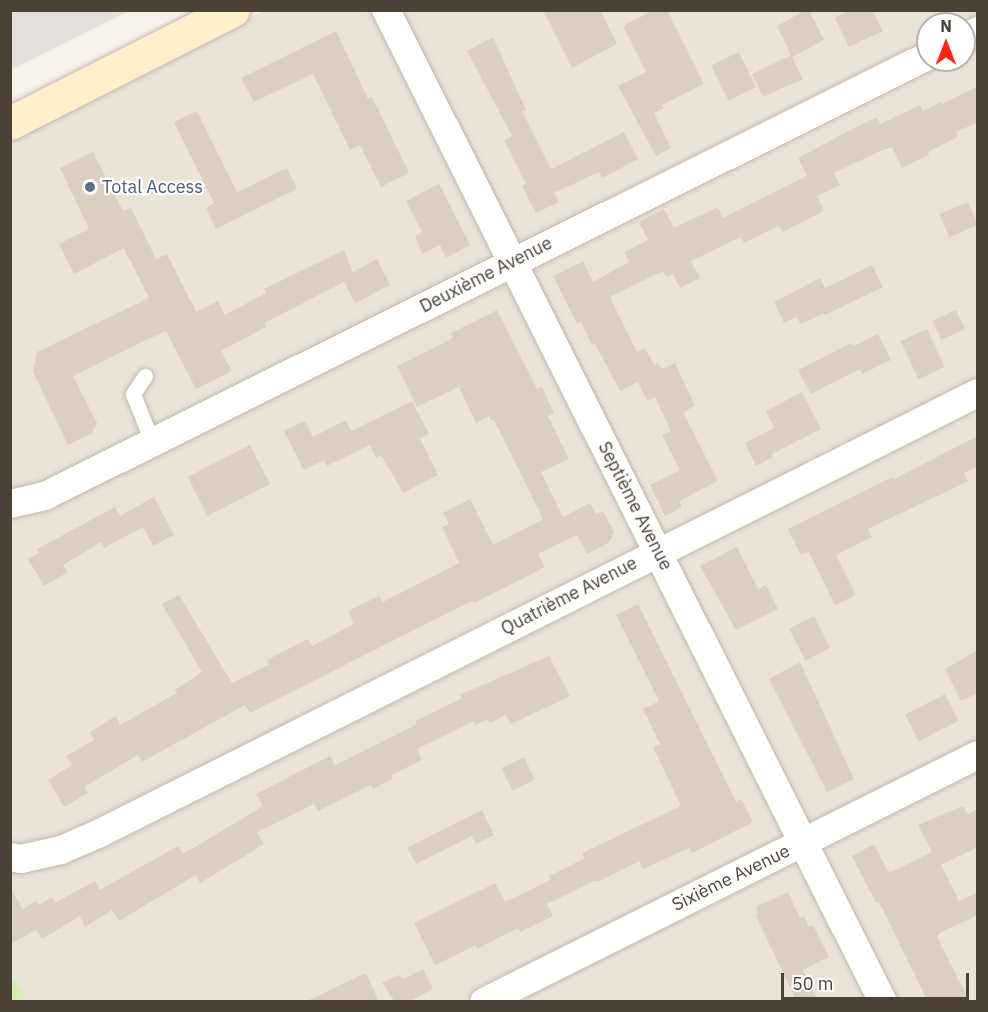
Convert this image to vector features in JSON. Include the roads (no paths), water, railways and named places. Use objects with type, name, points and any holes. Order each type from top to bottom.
[{"type":"main road","points":[[10,123],[233,10]]},
{"type":"street","name":"Septième Avenue","points":[[386,10],[883,1002]]},
{"type":"street","name":"Deuxième Avenue","points":[[10,504],[45,496],[512,261],[916,62]]},
{"type":"street","name":"Quatrième Avenue","points":[[10,857],[21,859],[61,850],[978,393]]},
{"type":"street","name":"Sixième Avenue","points":[[484,1002],[978,755]]},
{"type":"lane","points":[[145,376],[133,394],[152,442]]},
{"type":"place","name":"Total Access","points":[[90,187]]}]
